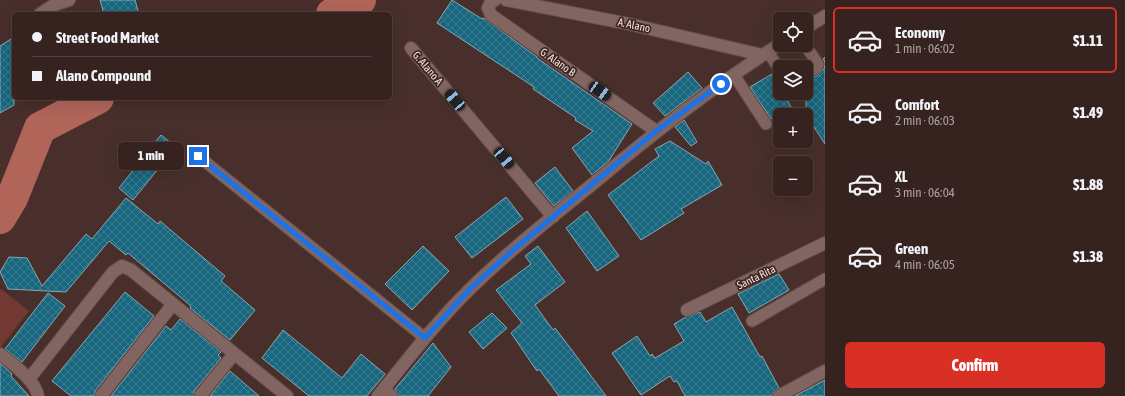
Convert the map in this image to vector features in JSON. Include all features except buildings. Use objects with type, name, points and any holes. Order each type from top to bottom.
[{"type":"street","points":[[42,12],[52,3],[69,0]]},
{"type":"street","name":"A. Alano","points":[[506,0],[629,24],[765,54]]},
{"type":"street","name":"G. Alano B","points":[[493,1],[488,8],[491,15],[656,131]]},
{"type":"street","points":[[813,24],[825,16]]},
{"type":"street","name":"G. Alano A","points":[[411,48],[553,217]]},
{"type":"street","points":[[385,394],[425,338],[471,288],[512,251],[656,131],[773,49]]},
{"type":"street","name":"Santa Rita","points":[[687,310],[825,243]]},
{"type":"street","points":[[29,378],[113,272],[122,266],[131,270],[173,304],[234,354],[279,394]]},
{"type":"street","points":[[101,396],[173,304]]},
{"type":"street","points":[[0,354],[29,378],[36,387],[38,396]]},
{"type":"street","points":[[200,396],[234,354]]},
{"type":"street","points":[[779,396],[825,371]]},
{"type":"lane","points":[[810,52],[818,64],[813,70]]},
{"type":"lane","points":[[765,54],[773,63]]},
{"type":"lane","points":[[734,75],[766,124]]},
{"type":"lane","points":[[198,156],[425,338]]},
{"type":"lane","points":[[752,321],[825,279]]},
{"type":"shaded area","points":[[1,289],[29,311],[0,348],[0,290]]},
{"type":"waterway","points":[[336,12],[360,0]]},
{"type":"waterway","points":[[0,218],[12,198],[40,128],[94,100]]},
{"type":"route","points":[[198,156],[310,244],[425,338],[471,288],[512,251],[656,131],[721,84]]}]
